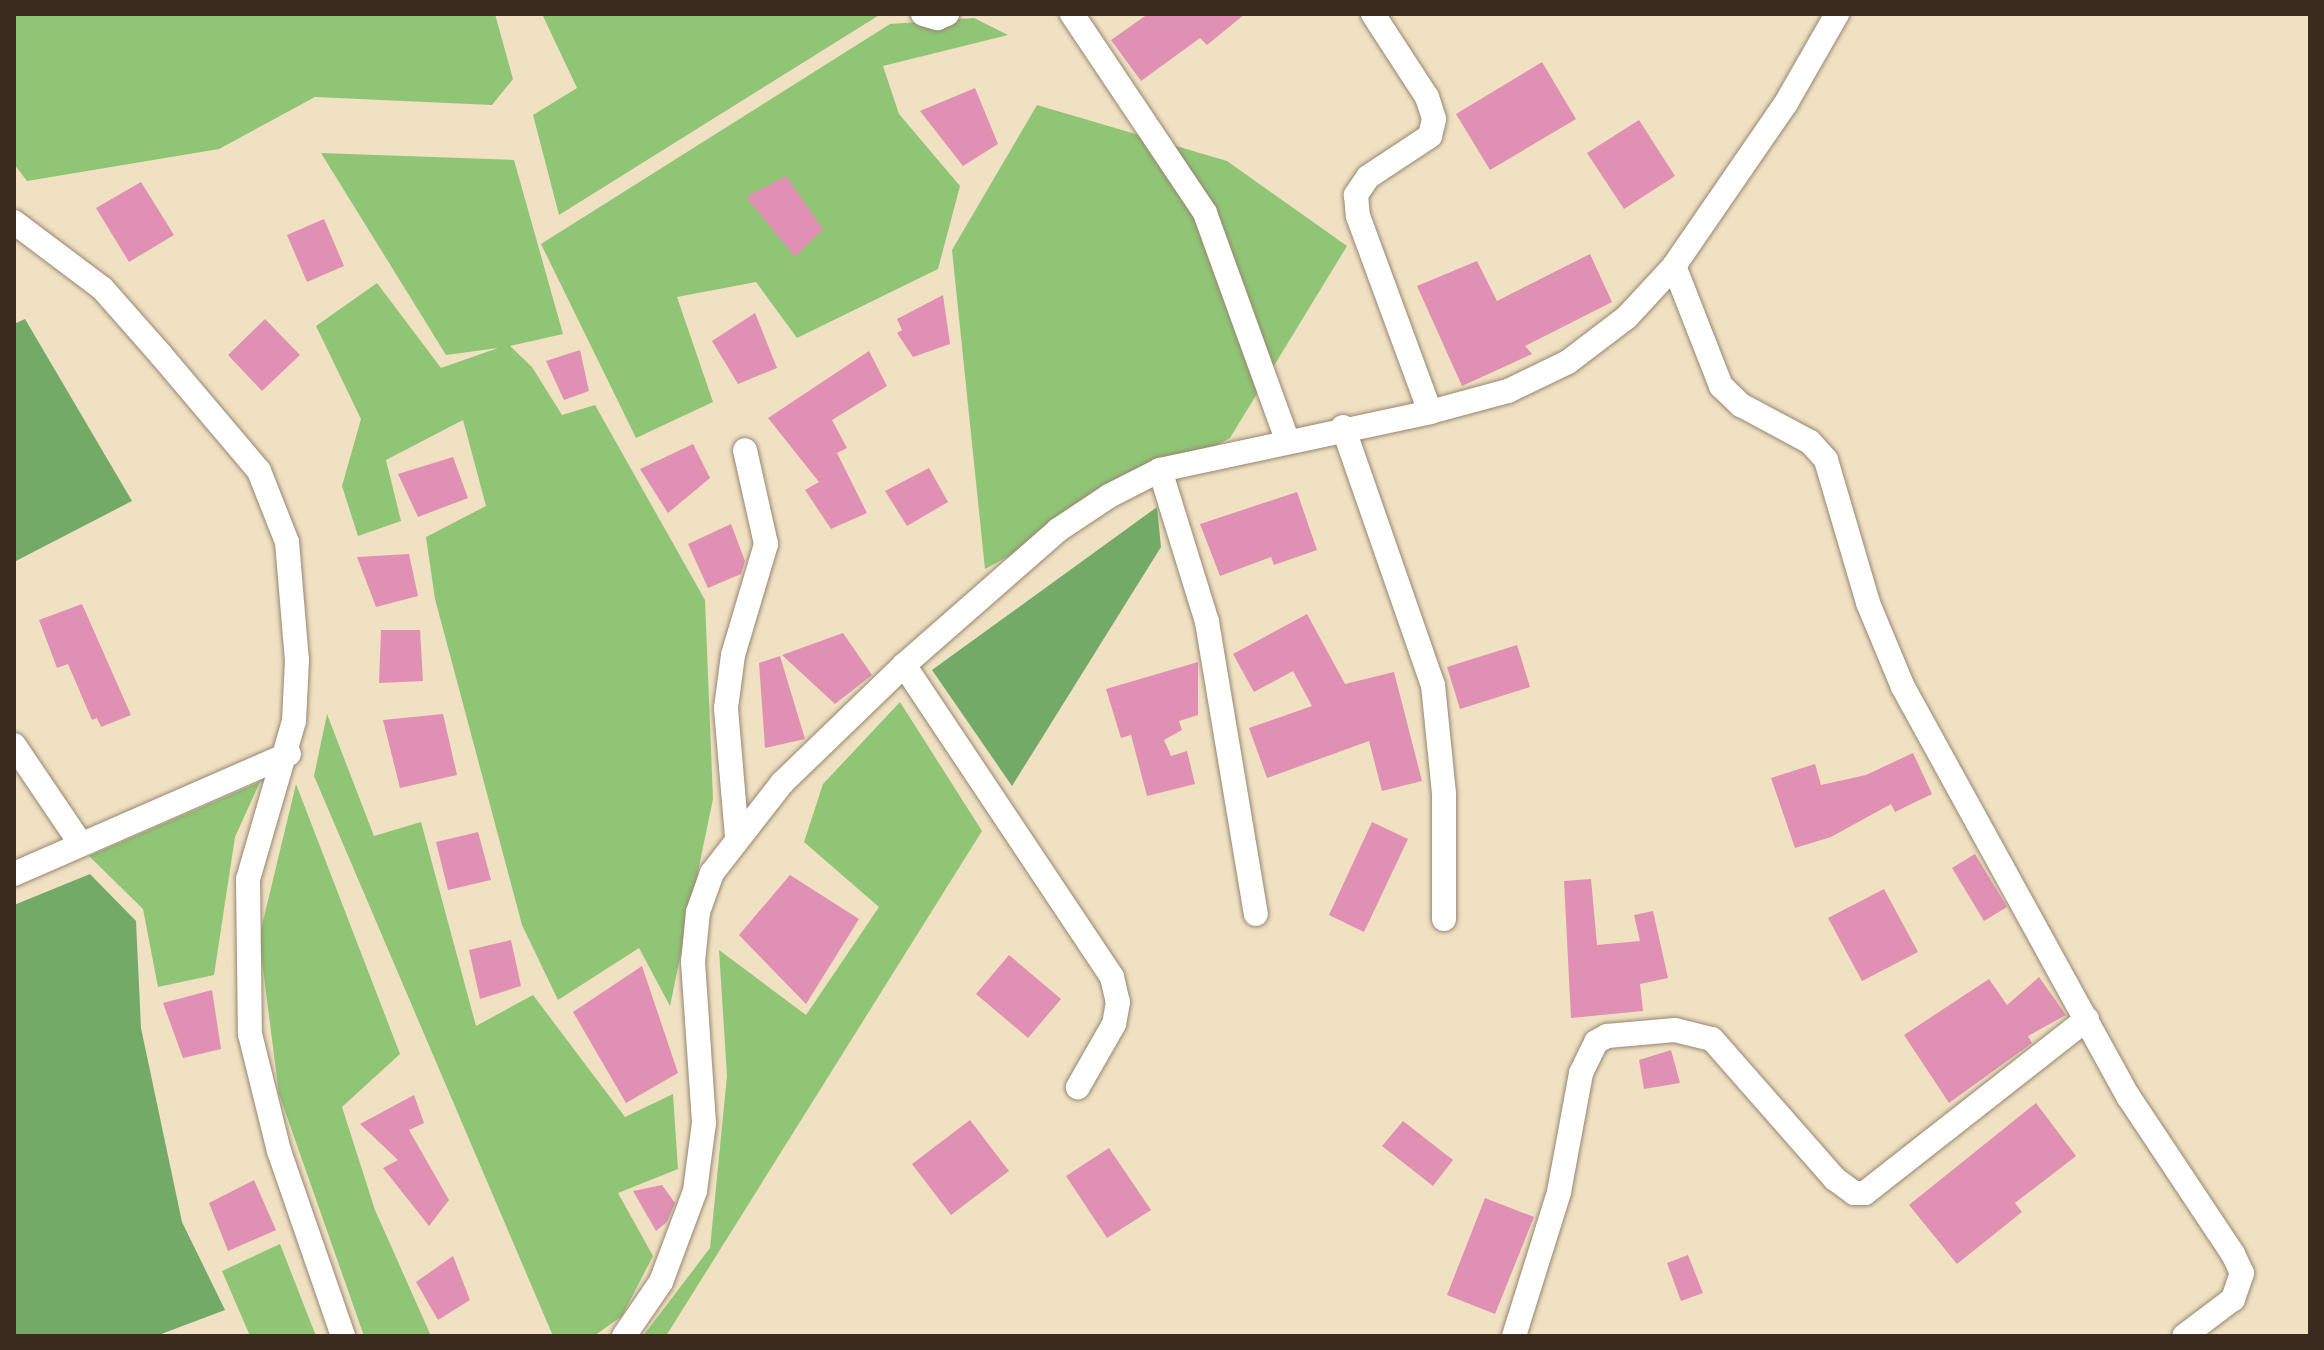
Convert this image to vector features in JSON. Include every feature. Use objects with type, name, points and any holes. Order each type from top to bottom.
[{"type":"street","points":[[923,14],[937,18],[947,14]]},
{"type":"street","points":[[1072,14],[1205,213],[1287,440]]},
{"type":"street","points":[[1373,14],[1427,97],[1434,119],[1430,136],[1368,177],[1356,195],[1358,216],[1430,412]]},
{"type":"street","points":[[624,1336],[661,1282],[695,1191],[704,1123],[695,937],[712,873],[782,783],[904,665],[1058,530],[1160,470],[1343,427],[1430,412],[1508,391],[1568,362],[1627,317],[1674,266],[1786,103],[1837,14]]},
{"type":"street","points":[[14,222],[102,288],[259,471],[287,542],[294,589],[297,660],[289,754],[248,879],[250,1034],[279,1151],[343,1336]]},
{"type":"street","points":[[1674,266],[1721,386],[1741,405],[1810,442],[1826,460],[1868,603],[1903,687],[2128,1096],[2242,1273],[2233,1299],[2184,1336]]},
{"type":"street","points":[[1343,427],[1433,685],[1444,794],[1444,919]]},
{"type":"street","points":[[737,837],[726,708],[733,655],[766,544],[745,450]]},
{"type":"street","points":[[1160,470],[1207,622],[1256,914]]},
{"type":"street","points":[[904,665],[1112,977],[1118,1002],[1114,1024],[1078,1087]]},
{"type":"street","points":[[14,745],[80,843]]},
{"type":"street","points":[[14,874],[289,754]]},
{"type":"street","points":[[1514,1336],[1559,1192],[1581,1073],[1596,1042],[1607,1036],[1675,1030],[1712,1039],[1835,1179],[1854,1193],[1865,1193],[2087,1019]]},
{"type":"green space","points":[[14,14],[495,14],[513,79],[492,105],[315,97],[219,149],[27,181],[14,164]]},
{"type":"green space","points":[[542,14],[881,14],[559,215],[533,115],[577,88]]},
{"type":"green space","points":[[974,18],[1008,35],[883,66],[899,114],[960,186],[938,269],[797,338],[756,282],[677,297],[713,402],[636,438],[541,244],[890,24]]},
{"type":"green space","points":[[1037,105],[1227,161],[1347,246],[1230,438],[985,569],[952,250]]},
{"type":"green space","points":[[321,153],[514,160],[563,334],[510,346],[532,367],[562,415],[595,405],[705,600],[713,799],[670,1006],[639,948],[558,1000],[522,925],[435,599],[426,537],[486,506],[463,420],[386,460],[401,521],[358,536],[342,486],[361,419],[316,326],[377,283],[441,368],[498,348],[446,355]]},
{"type":"green space","points":[[25,319],[132,501],[14,562],[14,324]]},
{"type":"green space","points":[[1157,507],[1161,547],[1012,786],[932,670]]},
{"type":"green space","points":[[900,702],[982,831],[666,1336],[643,1336],[710,1248],[727,1076],[719,950],[806,1015],[879,907],[804,842],[823,784]]},
{"type":"green space","points":[[327,714],[374,836],[421,822],[476,1026],[533,995],[625,1117],[673,1094],[678,1169],[618,1193],[653,1256],[622,1316],[594,1336],[553,1336],[314,776]]},
{"type":"green space","points":[[260,782],[235,837],[214,975],[158,987],[143,909],[89,856]]},
{"type":"green space","points":[[296,784],[400,1054],[342,1107],[375,1210],[431,1336],[364,1336],[279,1094],[259,938]]},
{"type":"green space","points":[[90,874],[136,921],[141,1028],[182,1222],[225,1310],[156,1336],[14,1336],[14,905]]},
{"type":"green space","points":[[280,1244],[316,1336],[250,1336],[222,1271]]},
{"type":"building","points":[[1148,14],[1245,14],[1207,45],[1200,38],[1141,81],[1111,40]]},
{"type":"building","points":[[1542,62],[1576,119],[1490,170],[1456,114]]},
{"type":"building","points":[[975,88],[998,144],[963,166],[920,111]]},
{"type":"building","points":[[1639,120],[1675,176],[1624,209],[1587,153]]},
{"type":"building","points":[[786,176],[823,229],[795,257],[746,197]]},
{"type":"building","points":[[141,182],[174,235],[129,262],[96,208]]},
{"type":"building","points":[[324,219],[344,266],[307,282],[287,235]]},
{"type":"building","points":[[1590,254],[1612,302],[1525,346],[1532,354],[1462,386],[1417,286],[1477,261],[1497,301]]},
{"type":"building","points":[[943,295],[950,344],[913,357],[897,333],[902,330],[897,319]]},
{"type":"building","points":[[755,313],[777,368],[738,384],[712,341]]},
{"type":"building","points":[[265,319],[300,355],[262,391],[228,355]]},
{"type":"building","points":[[580,350],[589,391],[564,400],[546,361]]},
{"type":"building","points":[[869,351],[887,386],[832,420],[847,448],[837,453],[867,513],[831,529],[805,490],[819,482],[768,418]]},
{"type":"building","points":[[693,444],[710,478],[668,513],[640,469]]},
{"type":"building","points":[[453,457],[468,498],[418,517],[398,474]]},
{"type":"building","points":[[929,468],[948,502],[907,526],[885,491]]},
{"type":"building","points":[[1297,492],[1317,550],[1274,565],[1271,557],[1220,576],[1200,524]]},
{"type":"building","points":[[731,524],[745,561],[741,574],[708,588],[688,544]]},
{"type":"building","points":[[409,554],[418,596],[376,607],[357,557]]},
{"type":"building","points":[[82,604],[131,715],[101,727],[97,718],[92,720],[68,664],[57,668],[39,620]]},
{"type":"building","points":[[1307,614],[1345,684],[1394,672],[1422,781],[1382,791],[1369,741],[1267,778],[1249,728],[1312,706],[1293,671],[1254,692],[1233,654]]},
{"type":"building","points":[[381,630],[420,630],[423,681],[379,683]]},
{"type":"building","points":[[843,633],[872,675],[835,704],[782,655]]},
{"type":"building","points":[[1517,645],[1530,687],[1460,709],[1447,667]]},
{"type":"building","points":[[780,656],[805,739],[765,748],[759,663]]},
{"type":"building","points":[[1198,662],[1198,715],[1179,721],[1182,730],[1164,740],[1171,756],[1187,751],[1195,784],[1147,796],[1131,735],[1121,738],[1106,689]]},
{"type":"building","points":[[443,714],[457,775],[400,788],[383,720]]},
{"type":"building","points":[[1913,753],[1932,794],[1895,812],[1891,804],[1831,837],[1795,848],[1771,778],[1815,764],[1821,785],[1866,775]]},
{"type":"building","points":[[1372,822],[1408,839],[1364,932],[1329,915]]},
{"type":"building","points":[[478,832],[491,880],[448,890],[436,842]]},
{"type":"building","points":[[1975,854],[2007,907],[1984,921],[1952,868]]},
{"type":"building","points":[[790,875],[859,919],[806,1004],[739,935]]},
{"type":"building","points":[[1591,879],[1597,945],[1640,941],[1634,915],[1653,911],[1668,978],[1640,984],[1643,1011],[1571,1018],[1564,881]]},
{"type":"building","points":[[1884,889],[1918,952],[1862,981],[1828,918]]},
{"type":"building","points":[[511,940],[521,986],[480,999],[469,950]]},
{"type":"building","points":[[1009,955],[1061,999],[1028,1038],[976,994]]},
{"type":"building","points":[[642,966],[678,1073],[626,1103],[573,1012]]},
{"type":"building","points":[[2039,977],[2066,1015],[2028,1036],[2032,1043],[1949,1103],[1904,1035],[1989,979],[2007,1005]]},
{"type":"building","points":[[212,990],[221,1049],[183,1058],[163,1003]]},
{"type":"building","points":[[1671,1050],[1680,1083],[1644,1089],[1639,1060]]},
{"type":"building","points":[[414,1095],[424,1123],[409,1130],[449,1200],[429,1226],[383,1168],[398,1160],[360,1124]]},
{"type":"building","points":[[2036,1103],[2076,1156],[2015,1203],[2022,1212],[1957,1264],[1909,1205]]},
{"type":"building","points":[[970,1120],[1009,1171],[951,1215],[912,1164]]},
{"type":"building","points":[[1403,1121],[1453,1160],[1433,1186],[1382,1146]]},
{"type":"building","points":[[1109,1148],[1151,1210],[1107,1238],[1066,1176]]},
{"type":"building","points":[[254,1180],[276,1230],[228,1251],[209,1203]]},
{"type":"building","points":[[662,1185],[675,1203],[667,1222],[656,1231],[633,1191]]},
{"type":"building","points":[[1485,1198],[1534,1217],[1495,1314],[1447,1295]]},
{"type":"building","points":[[1688,1255],[1703,1293],[1681,1301],[1667,1263]]},
{"type":"building","points":[[453,1256],[470,1300],[438,1320],[416,1282]]}]
